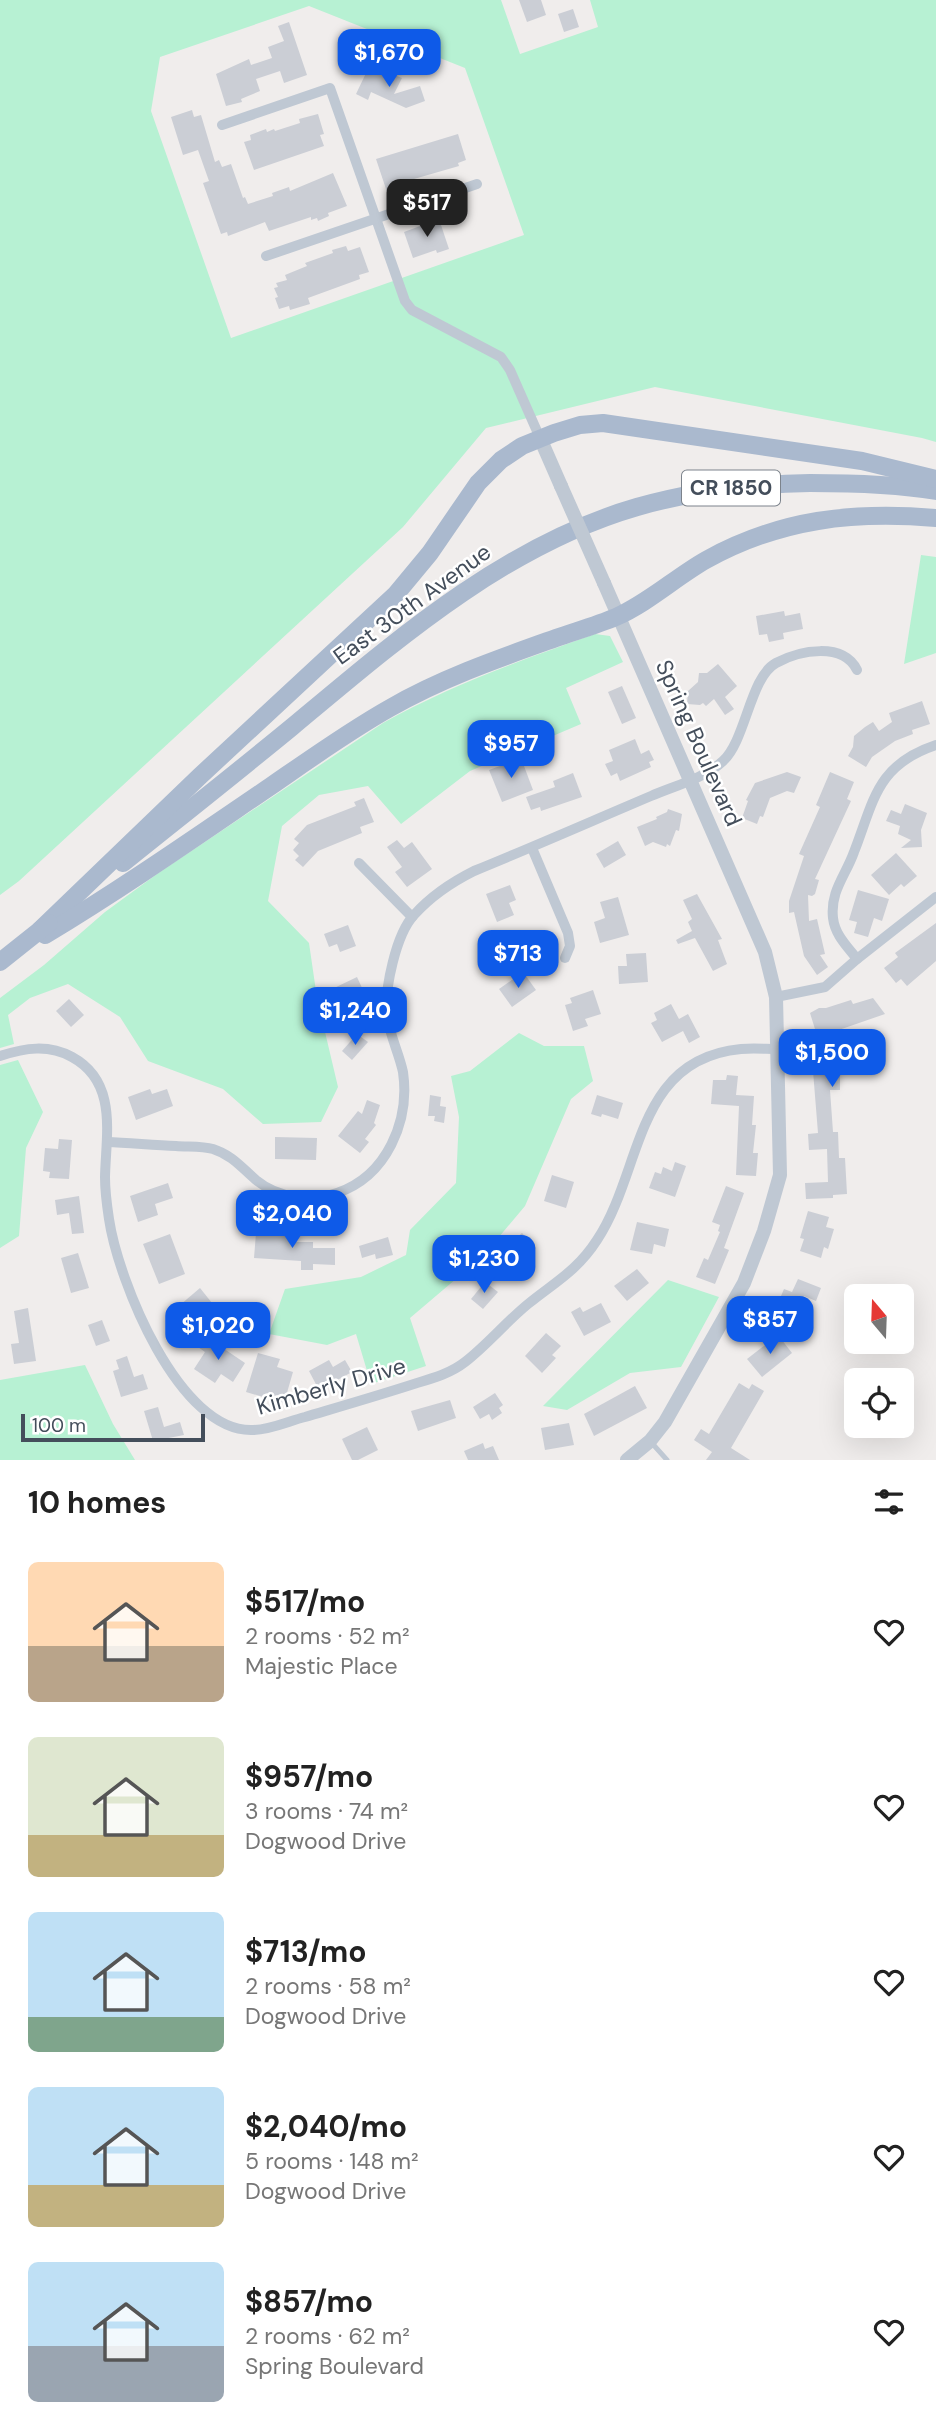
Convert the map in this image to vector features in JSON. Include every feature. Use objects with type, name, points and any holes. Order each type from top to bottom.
[{"type":"main road","points":[[40,930],[172,802],[396,594],[430,553],[478,483],[501,460],[522,446],[580,425],[603,423],[862,461],[936,479]]},
{"type":"main road","name":"East 30th Avenue","points":[[2,961],[416,626],[507,565],[536,550],[598,521],[635,508],[682,495],[734,487],[835,483],[936,491]]},
{"type":"main road","points":[[2,961],[138,877],[349,732],[438,684],[618,616],[705,561],[738,543],[768,532],[804,522],[843,517],[936,517]]},
{"type":"street","name":"Spring Boulevard","points":[[222,125],[330,88],[405,300],[412,310],[501,356],[510,370],[758,932],[773,977],[778,1049],[780,1175],[764,1231],[744,1283],[665,1422],[650,1441],[627,1460]]},
{"type":"street","points":[[266,256],[477,184]]},
{"type":"street","points":[[107,1142],[209,1148],[220,1151],[230,1156],[268,1188],[291,1196],[313,1197],[337,1193],[354,1185],[386,1155],[398,1133],[403,1113],[405,1092],[402,1069],[390,1033],[387,990],[396,950],[412,917],[452,883],[690,779],[724,760],[733,747],[760,682],[772,665],[797,653],[841,653],[852,661],[857,670]]},
{"type":"street","points":[[857,959],[836,932],[833,918],[835,889],[854,854],[868,809],[880,783],[919,751],[936,745]]},
{"type":"street","points":[[531,848],[568,933],[570,946],[565,958]]},
{"type":"street","points":[[359,863],[412,917]]},
{"type":"street","points":[[776,997],[825,987],[936,897]]},
{"type":"street","name":"Kimberly Drive","points":[[0,1056],[30,1048],[48,1048],[63,1052],[86,1066],[103,1091],[108,1116],[105,1180],[109,1221],[121,1266],[148,1333],[178,1383],[197,1406],[219,1423],[252,1430],[430,1379],[464,1363],[528,1304],[570,1274],[597,1240],[618,1199],[649,1114],[671,1080],[707,1057],[740,1049],[778,1049]]},
{"type":"lane","points":[[650,1441],[667,1460]]},
{"type":"green space","points":[[0,0],[501,0],[520,54],[598,27],[590,0],[936,0],[936,442],[655,387],[486,428],[403,527],[19,881],[0,895]],"holes":[[[309,6],[465,68],[524,235],[231,338],[151,111],[160,57]]]},
{"type":"green space","points":[[921,555],[936,557],[936,653],[904,664]]},
{"type":"green space","points":[[595,634],[610,636],[623,662],[566,688],[581,724],[470,771],[401,824],[368,786],[319,795],[282,826],[268,901],[309,943],[317,998],[338,1087],[321,1122],[263,1124],[223,1089],[148,1061],[120,1017],[68,984],[30,998],[8,1015],[14,1044],[0,1048],[0,998],[44,965],[105,912],[157,874],[383,723],[461,685]]},
{"type":"green space","points":[[519,1033],[544,1046],[584,1046],[593,1081],[571,1099],[525,1206],[483,1256],[410,1318],[426,1366],[371,1384],[356,1334],[327,1345],[269,1334],[285,1289],[361,1277],[406,1255],[410,1230],[456,1183],[459,1117],[451,1076],[470,1071]]},
{"type":"green space","points":[[18,1060],[43,1112],[26,1148],[19,1236],[0,1248],[0,1065]]},
{"type":"green space","points":[[668,1280],[719,1297],[681,1367],[630,1373],[567,1410],[543,1406]]},
{"type":"green space","points":[[85,1365],[113,1424],[135,1460],[0,1460],[0,1380]]},
{"type":"building","points":[[519,0],[541,0],[546,15],[527,22]]},
{"type":"building","points":[[573,9],[579,27],[564,32],[558,14]]},
{"type":"building","points":[[289,22],[307,75],[284,83],[280,71],[256,79],[260,91],[241,99],[242,102],[226,106],[216,74],[249,59],[251,65],[272,58],[268,47],[284,41],[278,26]]},
{"type":"building","points":[[373,67],[402,78],[394,94],[420,86],[425,101],[406,108],[371,92],[368,100],[356,94],[368,69]]},
{"type":"building","points":[[192,110],[194,117],[201,115],[215,162],[219,160],[222,167],[231,164],[243,198],[245,197],[248,204],[273,196],[272,193],[289,187],[290,191],[333,173],[347,206],[328,213],[329,216],[318,221],[317,218],[311,220],[311,217],[269,231],[265,222],[228,236],[227,232],[221,234],[203,183],[209,181],[198,150],[183,155],[171,117]]},
{"type":"building","points":[[318,114],[324,134],[320,135],[324,146],[254,170],[244,142],[251,140],[250,135],[266,129],[267,132],[274,129],[275,131],[300,123],[299,119]]},
{"type":"building","points":[[458,134],[466,160],[458,163],[459,166],[407,181],[409,184],[387,192],[376,159]]},
{"type":"building","points":[[439,219],[449,249],[437,253],[436,250],[413,258],[404,232]]},
{"type":"building","points":[[346,246],[348,251],[360,247],[369,272],[359,275],[360,279],[308,298],[310,304],[290,310],[289,306],[279,309],[275,298],[278,297],[274,288],[278,287],[276,283],[287,280],[285,275],[307,266],[305,263]]},
{"type":"building","points":[[784,611],[785,616],[800,613],[803,629],[783,633],[784,639],[769,642],[767,634],[759,635],[756,616]]},
{"type":"building","points":[[718,664],[737,686],[725,697],[734,709],[725,715],[714,699],[706,706],[703,703],[687,704],[688,691],[698,682],[699,673],[707,673]]},
{"type":"building","points":[[622,686],[636,718],[622,724],[608,692]]},
{"type":"building","points":[[922,701],[930,724],[912,730],[913,734],[895,741],[872,757],[866,767],[848,756],[853,747],[854,736],[865,727],[873,722],[879,731],[892,722],[889,713]]},
{"type":"building","points":[[635,739],[641,754],[649,750],[654,760],[649,762],[651,767],[620,781],[617,773],[611,776],[605,764],[613,761],[609,750]]},
{"type":"building","points":[[521,758],[533,790],[502,802],[489,770]]},
{"type":"building","points":[[787,772],[801,777],[794,793],[787,791],[770,798],[763,817],[760,816],[757,824],[742,818],[748,801],[746,800],[755,783]]},
{"type":"building","points":[[830,772],[854,782],[847,799],[851,801],[815,879],[819,880],[815,894],[808,895],[809,921],[817,919],[825,954],[820,955],[828,967],[817,975],[804,956],[794,912],[789,913],[789,901],[804,856],[799,854],[820,807],[816,805]]},
{"type":"building","points":[[573,773],[582,797],[541,811],[540,807],[531,810],[526,797],[555,787],[553,781]]},
{"type":"building","points":[[364,798],[374,822],[360,827],[362,833],[318,851],[303,867],[295,860],[299,856],[293,850],[299,843],[294,839],[307,825],[356,806],[354,802]]},
{"type":"building","points":[[905,804],[927,813],[921,830],[922,847],[901,848],[911,840],[898,834],[900,826],[886,821],[891,810],[901,814]]},
{"type":"building","points":[[668,809],[682,814],[679,831],[676,830],[670,846],[653,842],[645,846],[637,827],[657,819],[656,817]]},
{"type":"building","points":[[397,840],[404,848],[412,842],[432,869],[407,887],[395,872],[402,867],[387,847]]},
{"type":"building","points":[[618,841],[626,855],[604,868],[596,854]]},
{"type":"building","points":[[896,853],[917,876],[904,887],[901,884],[889,895],[871,875]]},
{"type":"building","points":[[510,885],[516,900],[509,903],[514,915],[497,922],[486,894]]},
{"type":"building","points":[[858,890],[889,899],[882,921],[874,918],[868,937],[854,933],[857,922],[849,920]]},
{"type":"building","points":[[697,894],[722,939],[718,940],[727,964],[713,971],[695,938],[678,944],[676,940],[692,931],[688,922],[692,919],[683,900]]},
{"type":"building","points":[[618,897],[629,935],[600,943],[594,922],[605,918],[600,902]]},
{"type":"building","points":[[936,923],[936,961],[907,986],[901,979],[896,983],[884,968],[898,957],[895,953]]},
{"type":"building","points":[[348,925],[356,946],[340,952],[337,944],[329,947],[324,934]]},
{"type":"building","points":[[646,953],[648,982],[619,984],[618,966],[627,966],[626,954]]},
{"type":"building","points":[[523,972],[536,990],[512,1007],[499,989]]},
{"type":"building","points":[[357,977],[363,990],[352,996],[362,1015],[344,1024],[331,1000],[334,999],[330,990]]},
{"type":"building","points":[[593,990],[601,1014],[585,1019],[588,1026],[573,1031],[565,1005],[572,1003],[570,998]]},
{"type":"building","points":[[873,998],[885,1014],[833,1032],[836,1039],[836,1071],[840,1070],[840,1090],[830,1090],[833,1132],[838,1132],[839,1158],[845,1158],[847,1194],[833,1195],[833,1198],[806,1199],[805,1183],[828,1182],[827,1149],[809,1150],[808,1134],[818,1133],[813,1071],[815,1058],[824,1058],[810,1013],[851,1000],[853,1004]]},
{"type":"building","points":[[69,999],[84,1015],[71,1027],[56,1011]]},
{"type":"building","points":[[671,1004],[679,1019],[688,1014],[700,1037],[689,1043],[683,1031],[662,1042],[651,1023],[657,1020],[654,1013]]},
{"type":"building","points":[[357,1034],[368,1042],[352,1060],[342,1051]]},
{"type":"building","points":[[727,1075],[738,1076],[736,1095],[754,1096],[752,1125],[756,1125],[753,1153],[758,1153],[756,1176],[736,1175],[739,1106],[711,1104],[713,1080],[726,1080]]},
{"type":"building","points":[[150,1089],[152,1094],[167,1089],[173,1106],[136,1120],[128,1097]]},
{"type":"building","points":[[430,1095],[441,1097],[440,1106],[446,1107],[444,1123],[434,1121],[435,1116],[428,1116]]},
{"type":"building","points":[[597,1095],[623,1103],[618,1119],[591,1114]]},
{"type":"building","points":[[367,1100],[380,1105],[374,1123],[376,1125],[365,1139],[369,1142],[360,1153],[338,1136],[358,1111],[362,1114]]},
{"type":"building","points":[[275,1137],[317,1138],[316,1160],[275,1159]]},
{"type":"building","points":[[59,1139],[72,1140],[69,1179],[49,1178],[50,1172],[43,1171],[45,1148],[58,1149]]},
{"type":"building","points":[[675,1162],[686,1166],[675,1197],[649,1188],[655,1172],[661,1174],[663,1167],[672,1171]]},
{"type":"building","points":[[552,1175],[574,1182],[566,1208],[544,1201]]},
{"type":"building","points":[[168,1183],[173,1198],[155,1204],[158,1215],[138,1222],[130,1196]]},
{"type":"building","points":[[726,1186],[744,1193],[724,1248],[729,1250],[715,1284],[696,1277],[704,1258],[708,1260],[720,1232],[720,1225],[712,1222]]},
{"type":"building","points":[[79,1196],[84,1233],[72,1234],[69,1213],[57,1215],[55,1200]]},
{"type":"building","points":[[808,1211],[829,1217],[826,1227],[834,1229],[828,1249],[824,1247],[821,1258],[800,1251],[804,1239],[800,1238]]},
{"type":"building","points":[[637,1222],[669,1229],[665,1247],[654,1244],[652,1254],[630,1250]]},
{"type":"building","points":[[275,1229],[290,1230],[289,1242],[313,1242],[313,1248],[335,1248],[335,1265],[313,1264],[313,1270],[301,1270],[301,1261],[254,1258],[256,1233],[275,1234]]},
{"type":"building","points":[[522,1233],[536,1248],[522,1261],[516,1254],[510,1260],[502,1251]]},
{"type":"building","points":[[170,1234],[185,1274],[159,1284],[143,1244]]},
{"type":"building","points":[[388,1237],[393,1255],[376,1259],[375,1254],[362,1258],[359,1246]]},
{"type":"building","points":[[78,1253],[89,1288],[71,1293],[61,1258]]},
{"type":"building","points":[[637,1269],[649,1283],[627,1301],[614,1286]]},
{"type":"building","points":[[798,1279],[821,1288],[816,1301],[804,1296],[800,1306],[796,1304],[789,1320],[764,1309],[768,1299],[778,1303],[784,1289],[792,1292]]},
{"type":"building","points":[[485,1282],[498,1292],[483,1309],[471,1299]]},
{"type":"building","points":[[200,1288],[212,1303],[185,1325],[173,1311]]},
{"type":"building","points":[[601,1303],[611,1322],[584,1336],[571,1312],[580,1307],[583,1312]]},
{"type":"building","points":[[28,1308],[36,1361],[14,1364],[11,1344],[19,1343],[14,1311]]},
{"type":"building","points":[[102,1320],[110,1341],[96,1346],[88,1325]]},
{"type":"building","points":[[546,1333],[561,1346],[552,1355],[556,1358],[542,1373],[525,1356]]},
{"type":"building","points":[[778,1335],[792,1353],[762,1377],[747,1359]]},
{"type":"building","points":[[205,1336],[245,1363],[233,1382],[221,1374],[215,1383],[194,1369],[205,1352],[198,1347]]},
{"type":"building","points":[[258,1353],[280,1359],[277,1367],[293,1372],[284,1403],[246,1392]]},
{"type":"building","points":[[127,1356],[134,1377],[143,1374],[148,1389],[121,1397],[113,1371],[119,1369],[116,1360]]},
{"type":"building","points":[[329,1360],[333,1367],[345,1360],[352,1372],[319,1390],[309,1371]]},
{"type":"building","points":[[739,1383],[749,1389],[752,1384],[764,1391],[731,1448],[750,1460],[706,1460],[712,1452],[694,1440],[701,1429],[709,1434]]},
{"type":"building","points":[[635,1386],[647,1408],[594,1436],[584,1414]]},
{"type":"building","points":[[495,1393],[503,1405],[499,1408],[502,1413],[492,1420],[489,1414],[480,1419],[473,1407]]},
{"type":"building","points":[[450,1400],[456,1418],[418,1431],[411,1411]]},
{"type":"building","points":[[158,1407],[164,1427],[180,1422],[184,1435],[153,1441],[144,1411]]},
{"type":"building","points":[[569,1423],[574,1445],[545,1450],[541,1428]]},
{"type":"building","points":[[367,1427],[378,1450],[358,1460],[352,1460],[342,1439]]},
{"type":"building","points":[[483,1443],[485,1449],[493,1446],[499,1460],[468,1460],[464,1451]]}]
